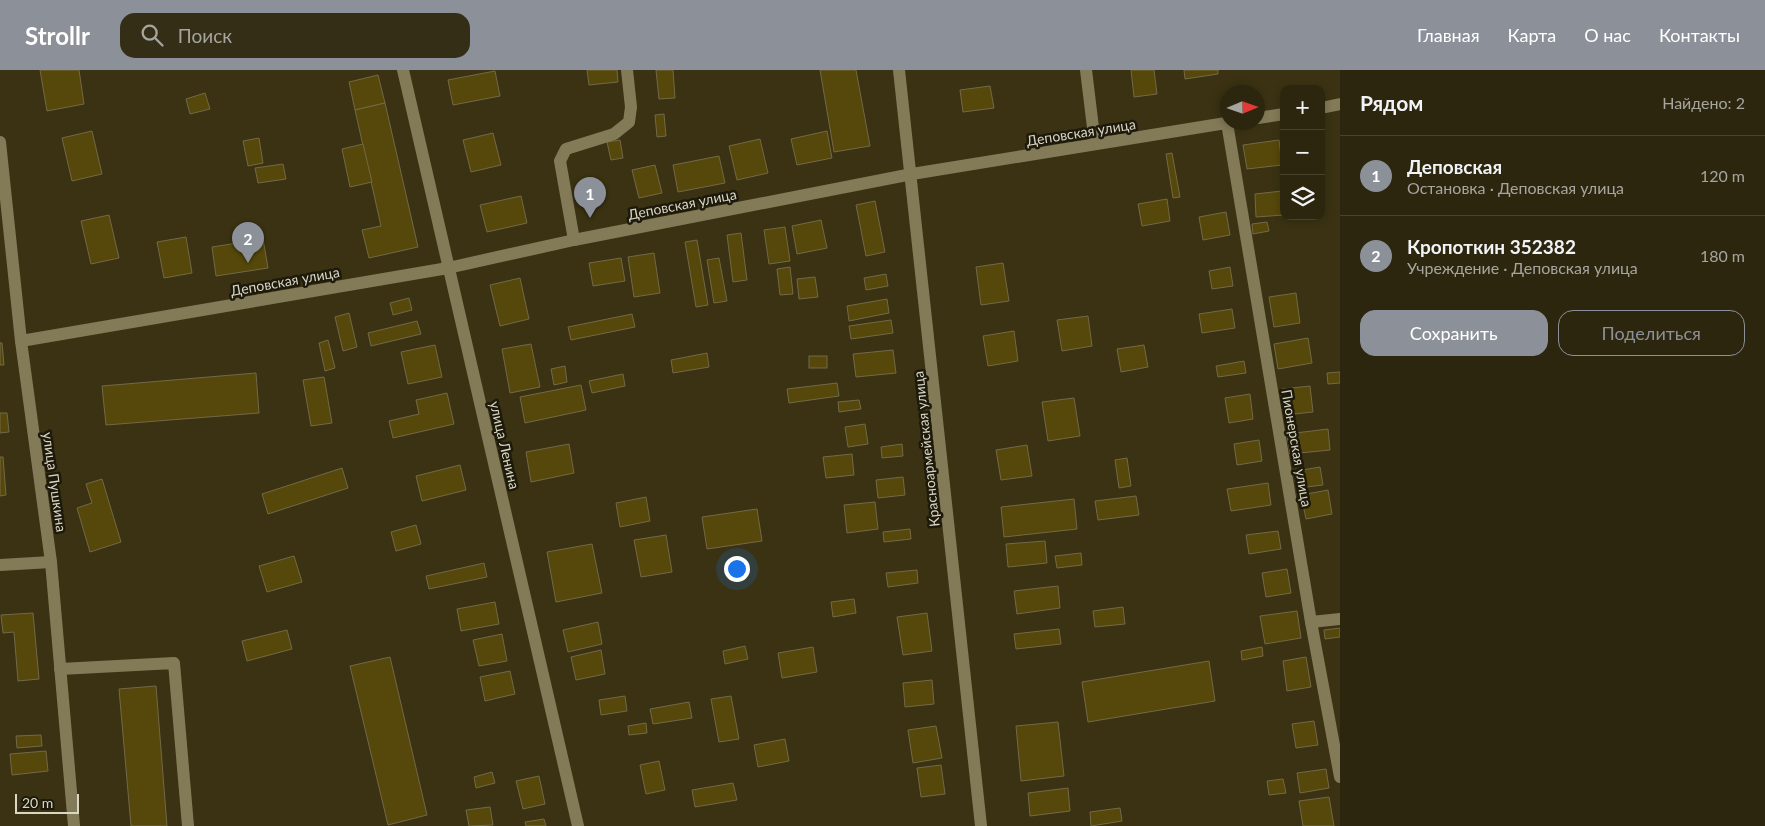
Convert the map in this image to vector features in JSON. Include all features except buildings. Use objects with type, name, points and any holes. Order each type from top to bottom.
[{"type":"street","name":"улица Ленина","points":[[403,70],[578,826]]},
{"type":"street","points":[[574,240],[560,161],[566,149],[614,134],[629,122],[631,107],[627,70]]},
{"type":"street","name":"Красноармейская улица","points":[[899,70],[912,174],[981,826]]},
{"type":"street","points":[[1086,70],[1096,144]]},
{"type":"street","points":[[1325,107],[1340,104]]},
{"type":"street","points":[[1265,117],[1280,115]]},
{"type":"street","name":"Деповская улица","points":[[21,341],[448,268],[574,240],[912,174],[1220,125]]},
{"type":"street","name":"Пионерская улица","points":[[1231,130],[1312,622],[1340,777]]},
{"type":"street","name":"улица Пушкина","points":[[0,142],[21,341],[51,562],[74,826]]},
{"type":"street","points":[[0,564],[51,562]]},
{"type":"street","points":[[1312,622],[1340,619]]},
{"type":"street","points":[[60,668],[174,663],[188,826]]},
{"type":"place","name":"Деповская","points":[[590,218]]},
{"type":"place","name":"Кропоткин 352382","points":[[248,263]]}]
